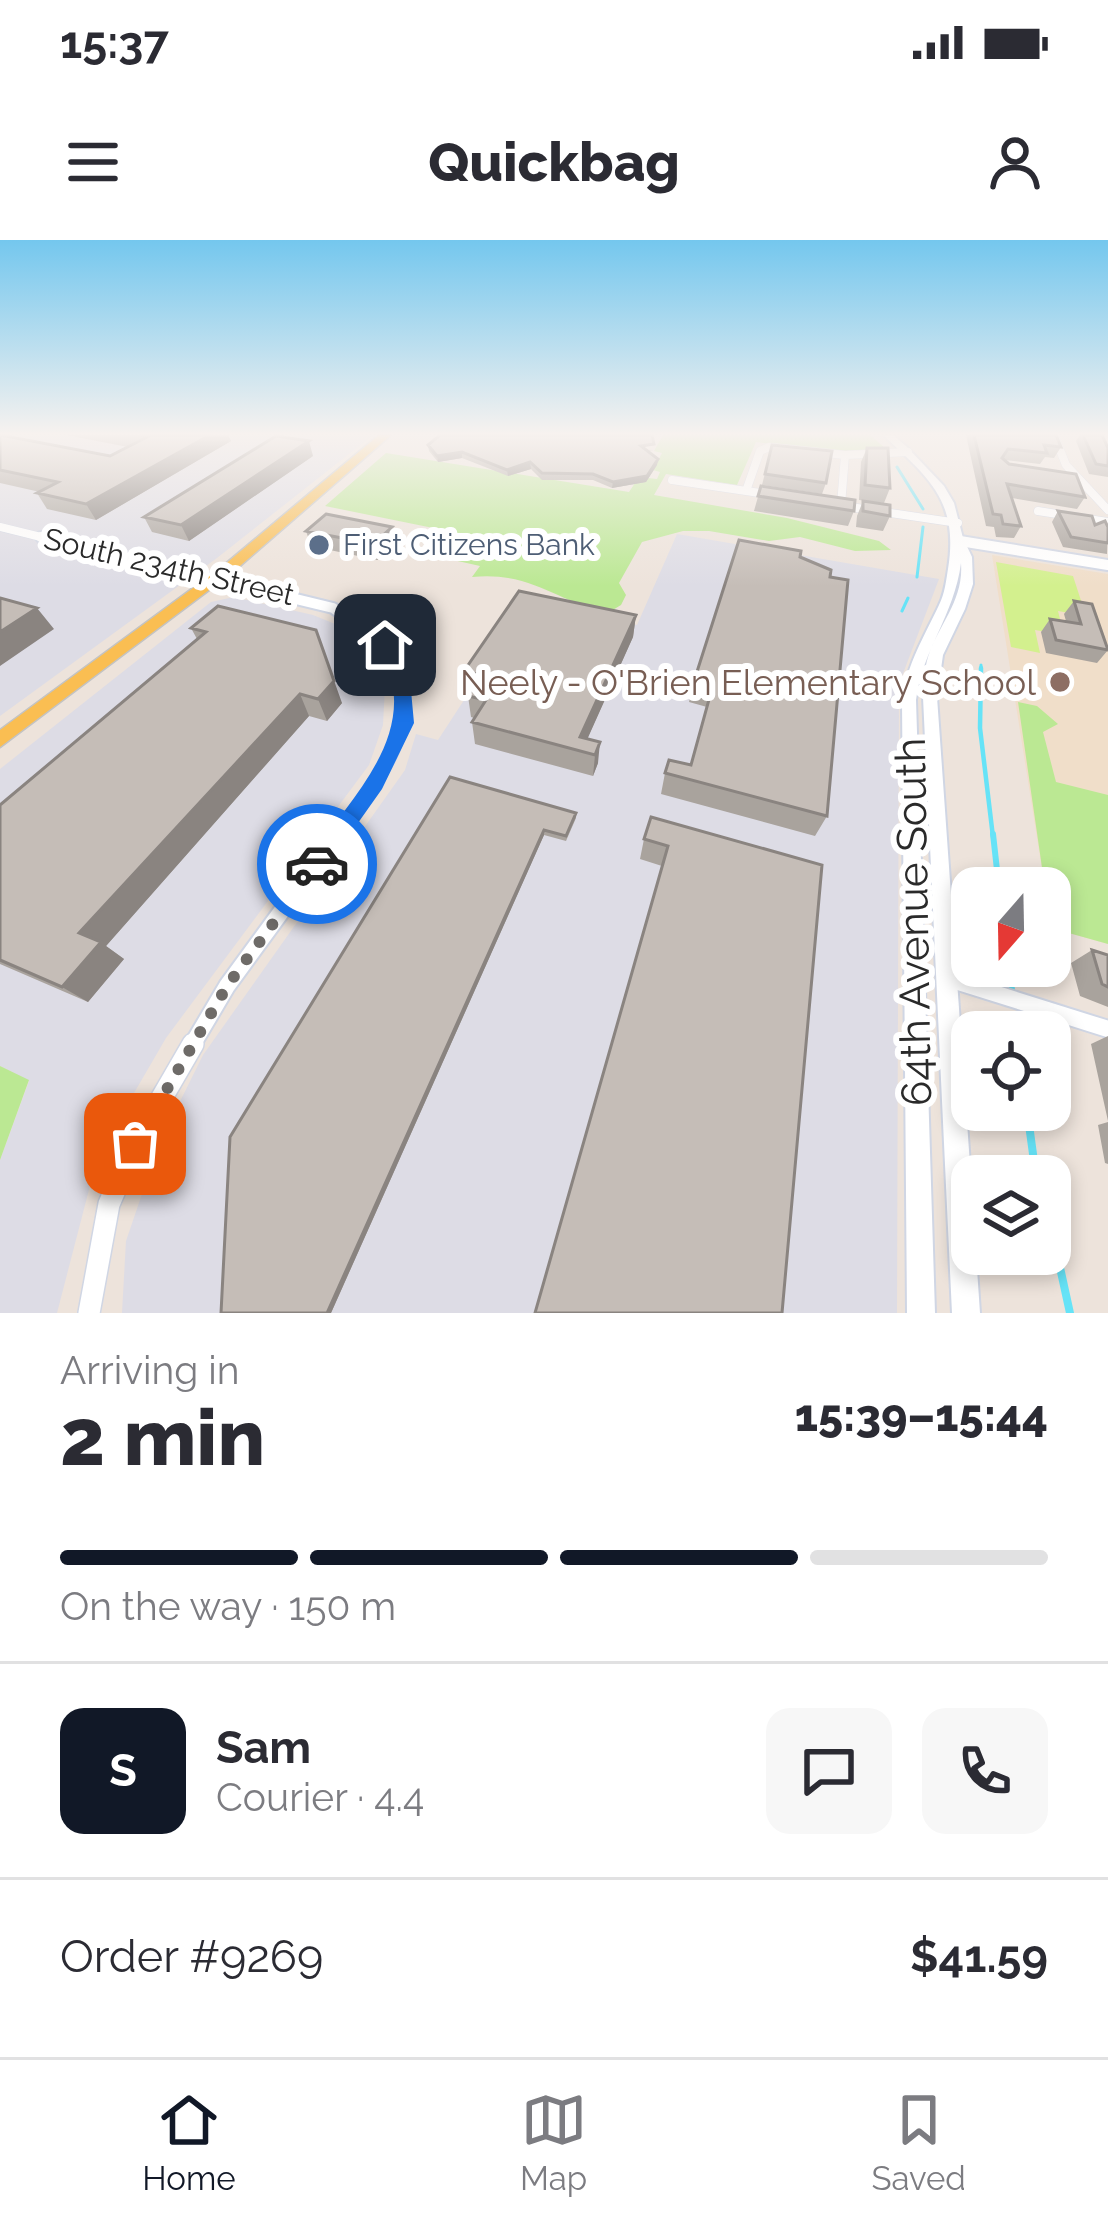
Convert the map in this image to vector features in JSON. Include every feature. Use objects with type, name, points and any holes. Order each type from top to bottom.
[{"type":"main road","points":[[0,740],[212,579],[325,485]]},
{"type":"street","points":[[706,485],[792,498]]},
{"type":"street","points":[[746,491],[748,485]]},
{"type":"street","points":[[841,506],[843,485]]},
{"type":"street","name":"64th Avenue South","points":[[921,1313],[909,700],[920,652],[949,599],[960,541],[958,523],[941,485]]},
{"type":"street","points":[[1086,485],[1108,510]]},
{"type":"street","points":[[825,503],[958,523]]},
{"type":"street","points":[[1038,511],[1108,522]]},
{"type":"street","name":"South 234th Street","points":[[0,526],[333,608],[368,628],[400,669],[405,723],[375,783],[227,986],[164,1089],[109,1204],[89,1313]]},
{"type":"street","name":"64th Avenue South","points":[[960,541],[970,562],[969,591],[939,648],[930,697],[966,1313]]},
{"type":"street","points":[[960,541],[1105,565]]},
{"type":"street","points":[[946,978],[1108,1029]]},
{"type":"shaded area","points":[[0,485],[309,485],[217,558],[0,716]]},
{"type":"shaded area","points":[[677,534],[939,579],[899,684],[897,1313],[122,1313],[126,1241],[159,1144],[203,1055],[405,770],[416,734],[438,740],[528,602],[637,625]]},
{"type":"shaded area","name":"Neely - O'Brien Elementary School","points":[[992,555],[1108,574],[1108,944],[1071,934],[1071,867],[1042,867]]},
{"type":"shaded area","points":[[234,597],[313,615],[350,630],[368,650],[385,686],[383,725],[369,765],[166,1038],[98,1155],[57,1313],[0,1313],[0,1160],[29,1081],[0,1066],[0,769],[211,602]]},
{"type":"green space","points":[[349,485],[586,485],[629,492],[634,485],[660,485],[654,495],[787,518],[879,541],[891,550],[855,551],[800,537],[769,541],[683,531],[642,542],[619,583],[626,595],[611,611],[513,579],[472,577],[480,566],[422,553],[443,530],[325,506]]},
{"type":"green space","points":[[996,562],[1073,576],[1086,616],[1058,611],[1064,635],[1035,630],[1040,653],[1011,647]]},
{"type":"green space","points":[[1018,702],[1037,706],[1058,724],[1043,732],[1056,782],[1108,795],[1108,944],[1071,934],[1071,867],[1042,867]]},
{"type":"green space","points":[[0,1066],[29,1080],[0,1160]]},
{"type":"building","points":[[52,485],[120,485],[86,504],[37,493]]},
{"type":"building","points":[[196,485],[242,485],[181,525],[144,517]]},
{"type":"building","points":[[986,485],[1007,485],[1021,526],[1003,524],[1001,515],[993,514]]},
{"type":"building","points":[[1013,485],[1080,485],[1085,497]]},
{"type":"building","points":[[761,486],[855,500],[854,511],[758,496]]},
{"type":"building","points":[[863,501],[890,505],[890,516],[863,511]]},
{"type":"building","points":[[1058,511],[1092,516],[1095,525],[1105,521],[1108,543],[1071,537]]},
{"type":"building","points":[[326,514],[392,527],[373,544],[306,531]]},
{"type":"building","points":[[739,540],[801,551],[800,557],[831,570],[830,577],[848,580],[827,816],[665,773],[669,760],[691,765],[713,685],[694,681]]},
{"type":"building","points":[[519,591],[636,615],[580,737],[600,742],[595,755],[472,722],[486,700],[468,696],[481,675],[464,671]]},
{"type":"building","points":[[0,598],[37,608],[0,632]]},
{"type":"building","points":[[1074,601],[1092,604],[1108,650],[1056,640],[1050,619],[1081,624]]},
{"type":"building","points":[[218,606],[316,630],[334,681],[318,699],[300,694],[79,933],[101,942],[62,987],[0,960],[0,805],[206,632],[191,628]]},
{"type":"building","points":[[450,777],[576,813],[566,836],[544,830],[327,1313],[221,1313],[230,1137]]},
{"type":"building","points":[[651,817],[822,865],[782,1313],[535,1313],[668,846],[644,839]]},
{"type":"building","points":[[1092,950],[1108,955],[1108,987],[1102,984]]},
{"type":"waterway","points":[[908,485],[923,509]]},
{"type":"waterway","points":[[917,577],[923,527]]},
{"type":"waterway","points":[[902,611],[908,598]]},
{"type":"waterway","points":[[981,668],[980,728],[993,837]]},
{"type":"waterway","points":[[993,834],[997,867]]},
{"type":"waterway","points":[[1030,1131],[1033,1155]]},
{"type":"waterway","points":[[1062,1275],[1070,1313]]},
{"type":"way so far","points":[[135,1144],[227,986],[317,864]]},
{"type":"place","name":"First Citizens Bank","points":[[319,545]]},
{"type":"place","name":"Neely - O'Brien Elementary School","points":[[1060,682]]},
{"type":"route","points":[[317,864],[375,783],[405,723],[400,669],[385,645]]}]
